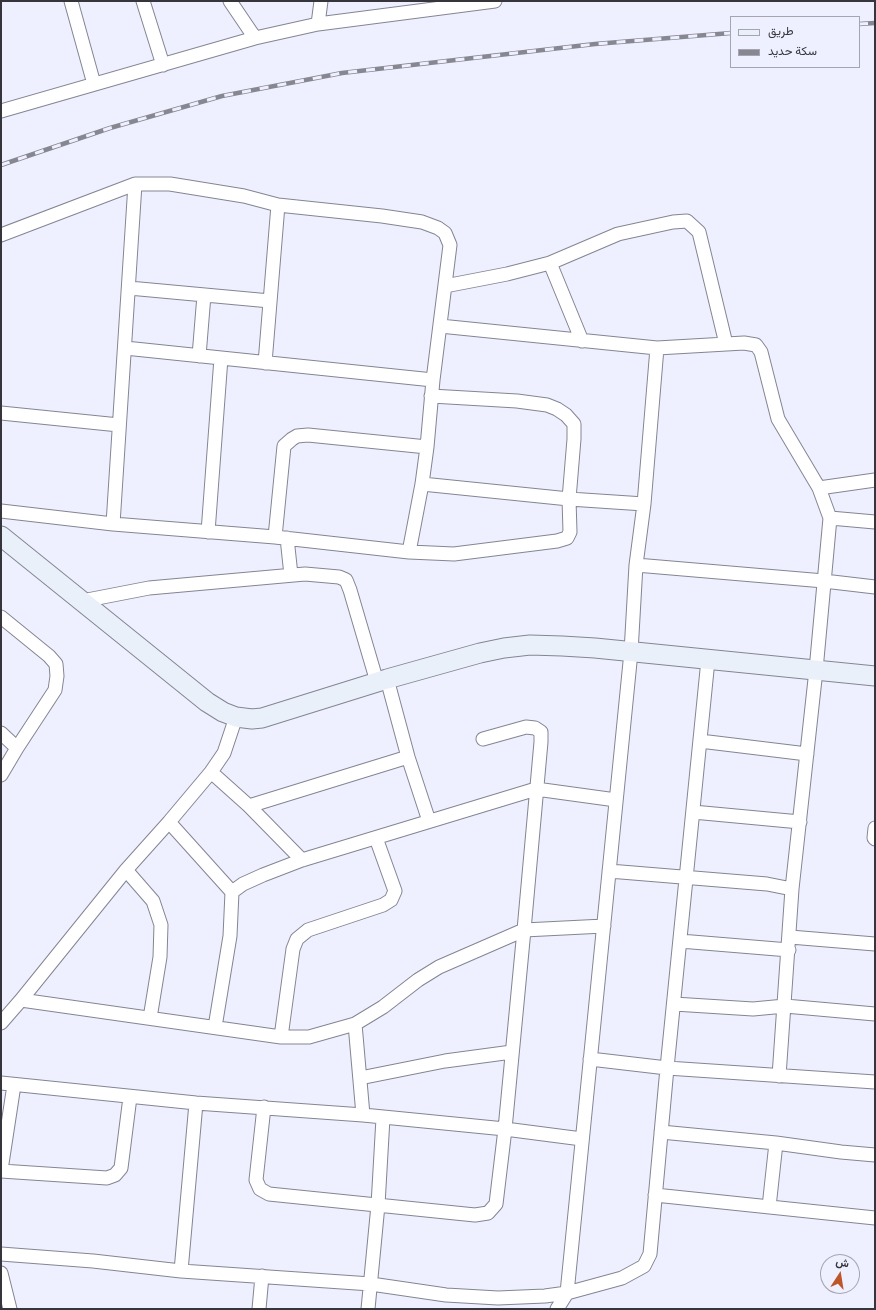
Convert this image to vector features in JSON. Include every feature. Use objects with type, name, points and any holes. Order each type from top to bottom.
[{"type":"main road","points":[[1,536],[207,702],[223,712],[236,717],[252,719],[262,718],[382,680],[480,653],[530,645],[562,646],[631,652],[875,676]]},
{"type":"street","points":[[71,1],[94,84]]},
{"type":"street","points":[[143,1],[164,65]]},
{"type":"street","points":[[230,1],[255,38]]},
{"type":"street","points":[[318,24],[321,1]]},
{"type":"street","points":[[1,111],[255,38],[318,24],[488,2]]},
{"type":"street","points":[[113,524],[135,184]]},
{"type":"street","points":[[1,235],[135,184],[170,184],[244,196],[278,205],[382,216],[422,222],[438,228],[445,233],[450,245],[433,380],[427,447],[422,484],[409,552]]},
{"type":"street","points":[[265,363],[278,205]]},
{"type":"street","points":[[445,286],[507,274],[550,263],[618,234],[673,222],[687,222],[698,232],[726,344]]},
{"type":"street","points":[[550,263],[582,341]]},
{"type":"street","points":[[129,288],[270,301]]},
{"type":"street","points":[[199,356],[204,294]]},
{"type":"street","points":[[440,326],[657,348],[744,343],[756,345],[761,352],[778,419],[819,488],[830,518],[816,670],[792,888],[780,1076]]},
{"type":"street","points":[[125,348],[433,380]]},
{"type":"street","points":[[557,1309],[567,1293],[631,652],[636,566],[644,504],[657,348]]},
{"type":"street","points":[[208,532],[221,358]]},
{"type":"street","points":[[1,512],[113,524],[281,538],[409,552],[454,554],[557,541],[567,538],[570,532],[569,499],[574,424],[566,415],[547,405],[525,402],[432,396]]},
{"type":"street","points":[[1,413],[119,425]]},
{"type":"street","points":[[290,575],[281,538],[284,446],[297,436],[308,435],[427,447]]},
{"type":"street","points":[[819,488],[875,480]]},
{"type":"street","points":[[422,484],[569,499],[644,504]]},
{"type":"street","points":[[830,518],[875,522]]},
{"type":"street","points":[[636,566],[824,581],[875,587]]},
{"type":"street","points":[[82,601],[149,588],[290,575],[325,575],[339,577],[346,580],[382,680],[429,821]]},
{"type":"street","points":[[1,617],[49,656],[56,664],[57,670],[55,690],[1,775]]},
{"type":"street","points":[[1,1254],[93,1261],[181,1271],[371,1284],[446,1294],[498,1298],[545,1296],[567,1293],[622,1278],[644,1266],[650,1254],[708,660]]},
{"type":"street","points":[[1,1023],[126,870],[211,772],[224,753],[236,717]]},
{"type":"street","points":[[264,1107],[256,1180],[260,1189],[269,1194],[475,1215],[488,1213],[496,1204],[505,1129],[524,930],[541,732],[535,728],[526,727],[483,739]]},
{"type":"street","points":[[1,733],[17,748]]},
{"type":"street","points":[[700,741],[807,754]]},
{"type":"street","points":[[249,806],[408,757]]},
{"type":"street","points":[[211,772],[249,806],[302,860]]},
{"type":"street","points":[[232,892],[244,884],[263,875],[302,860],[536,789],[616,800]]},
{"type":"street","points":[[693,812],[800,822]]},
{"type":"street","points":[[169,822],[232,892],[230,936],[215,1027]]},
{"type":"street","points":[[875,828],[875,839]]},
{"type":"street","points":[[281,1037],[293,949],[297,939],[308,930],[383,905],[391,900],[395,891],[376,838]]},
{"type":"street","points":[[126,870],[153,902],[161,925],[160,957],[150,1018]]},
{"type":"street","points":[[609,870],[767,884],[792,888]]},
{"type":"street","points":[[21,1000],[281,1037],[309,1037],[355,1024],[383,1007],[418,980],[439,967],[524,930],[604,926]]},
{"type":"street","points":[[680,941],[789,944],[875,944]]},
{"type":"street","points":[[674,1004],[753,1008],[785,1006],[875,1014]]},
{"type":"street","points":[[355,1024],[363,1115]]},
{"type":"street","points":[[360,1078],[445,1061],[512,1052]]},
{"type":"street","points":[[590,1059],[667,1068],[875,1082]]},
{"type":"street","points":[[130,1097],[121,1168],[115,1175],[107,1178],[1,1170],[7,1084],[196,1103],[363,1115],[505,1129],[582,1139]]},
{"type":"street","points":[[181,1271],[196,1103]]},
{"type":"street","points":[[368,1309],[378,1205],[383,1118]]},
{"type":"street","points":[[661,1132],[776,1143],[875,1155]]},
{"type":"street","points":[[769,1207],[776,1143]]},
{"type":"street","points":[[655,1195],[875,1218]]},
{"type":"street","points":[[1,1273],[10,1309]]},
{"type":"street","points":[[259,1309],[262,1276]]},
{"type":"railway","points":[[860,24],[875,23]]},
{"type":"railway","points":[[1,165],[110,128],[222,96],[342,73],[595,44],[730,33]]}]
